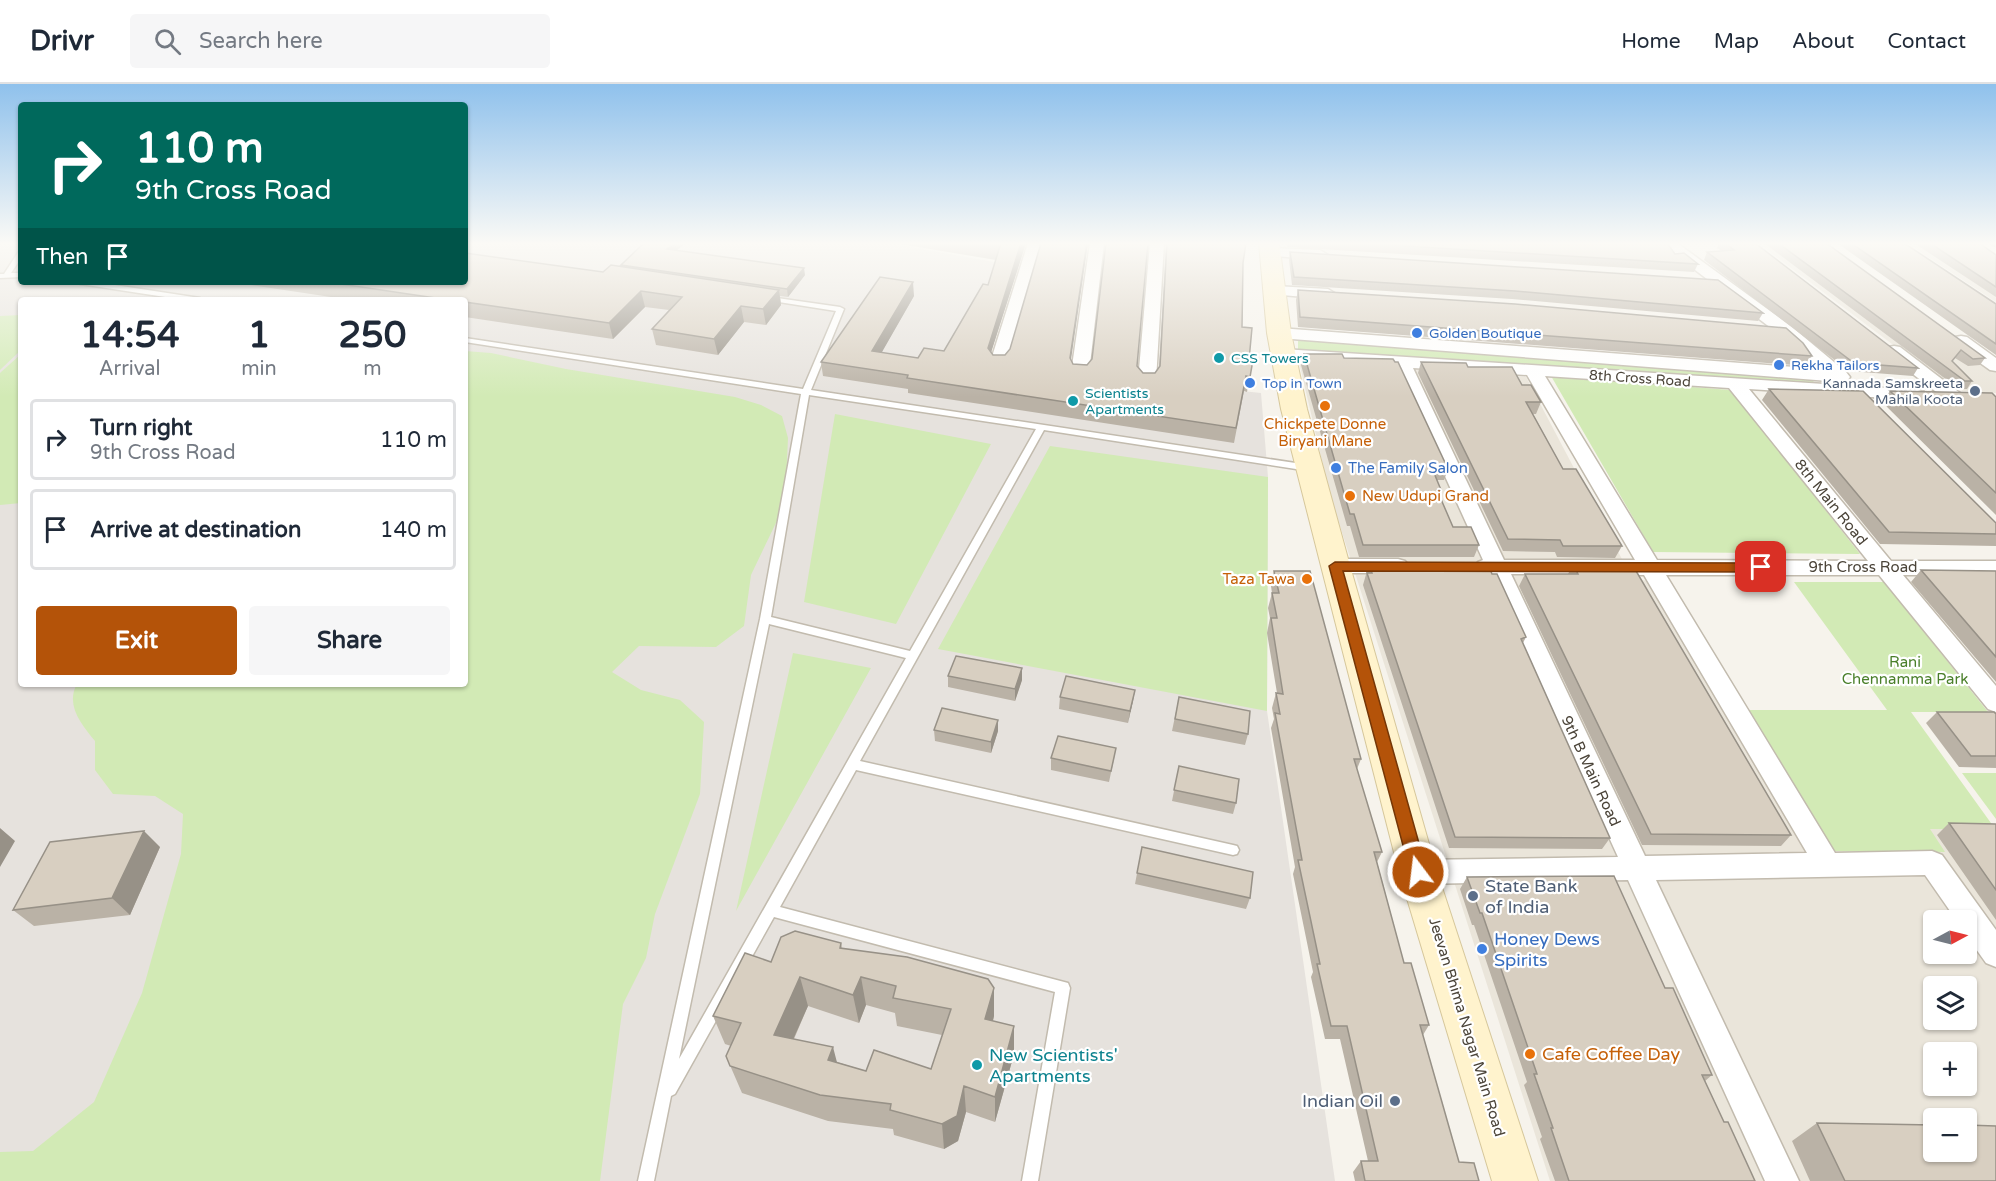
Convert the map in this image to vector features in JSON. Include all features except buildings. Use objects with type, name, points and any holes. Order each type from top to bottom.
[{"type":"main road","name":"Jeevan Bhima Nagar Main Road","points":[[1275,294],[1281,344],[1294,409],[1335,566],[1418,872],[1515,1181]]},
{"type":"street","points":[[999,363],[1018,294]]},
{"type":"street","points":[[1080,373],[1090,294]]},
{"type":"street","points":[[1147,381],[1153,294]]},
{"type":"street","points":[[1332,294],[1346,295]]},
{"type":"street","points":[[1735,294],[1786,331],[1876,409]]},
{"type":"street","points":[[1750,328],[1786,331]]},
{"type":"street","points":[[1948,332],[1996,366]]},
{"type":"street","points":[[1881,341],[1954,397]]},
{"type":"street","points":[[1281,344],[1457,347],[1840,376]]},
{"type":"street","name":"8th Cross Road","points":[[1281,344],[1401,361],[1860,393],[1975,398]]},
{"type":"street","points":[[1430,363],[1457,347]]},
{"type":"street","name":"9th B Main Road","points":[[1401,361],[1782,1181]]},
{"type":"street","points":[[1533,370],[1827,865]]},
{"type":"street","name":"8th Main Road","points":[[1735,384],[1996,703]]},
{"type":"street","points":[[1335,566],[1416,567]]},
{"type":"street","name":"9th Cross Road","points":[[1462,567],[1996,568]]},
{"type":"street","points":[[1418,872],[1932,863],[1996,954]]},
{"type":"lane","points":[[161,294],[180,297]]},
{"type":"lane","points":[[646,1181],[765,619],[806,391],[840,309],[760,298]]},
{"type":"lane","points":[[468,340],[1309,468]]},
{"type":"lane","points":[[664,1099],[1042,428]]},
{"type":"lane","points":[[765,619],[913,656]]},
{"type":"lane","points":[[852,764],[1233,850]]},
{"type":"lane","points":[[770,910],[1063,988],[1030,1181]]},
{"type":"shaded area","points":[[0,294],[986,294],[948,355],[1035,369],[1261,393],[1268,477],[1267,711],[1335,1181],[0,1181]]},
{"type":"shaded area","points":[[1826,294],[1888,294],[1996,371],[1996,393],[1953,390]]},
{"type":"shaded area","points":[[1984,294],[1996,294],[1996,302]]},
{"type":"shaded area","points":[[1299,362],[1526,377],[1633,580],[1664,581],[1827,851],[1944,852],[1929,829],[1996,830],[1996,1181],[1550,1181],[1330,495]]},
{"type":"green space","points":[[18,315],[18,353],[0,370],[0,316]]},
{"type":"green space","points":[[1298,339],[1809,377],[1819,387],[1298,350]]},
{"type":"green space","points":[[468,351],[491,353],[566,369],[735,397],[761,405],[782,416],[788,438],[785,504],[751,575],[744,626],[716,647],[639,646],[612,672],[641,690],[680,700],[704,722],[700,794],[655,914],[646,958],[623,1004],[600,1181],[0,1181],[0,1152],[33,1151],[94,1102],[142,993],[181,854],[183,814],[155,796],[113,794],[95,770],[95,741],[80,721],[74,707],[76,687],[468,687]]},
{"type":"green space","points":[[18,357],[18,503],[0,505],[0,373]]},
{"type":"green space","points":[[1551,376],[1731,390],[1860,554],[1653,552]]},
{"type":"green space","points":[[835,414],[991,444],[896,624],[804,602]]},
{"type":"green space","points":[[1050,446],[1268,477],[1267,711],[938,649]]},
{"type":"green space","name":"Rani Chennamma Park","points":[[1794,582],[1884,582],[1988,712],[1911,712],[1996,830],[1930,829],[1945,852],[1827,851],[1742,710],[1887,710]]},
{"type":"green space","points":[[793,653],[871,668],[736,911]]},
{"type":"green space","points":[[1962,773],[1996,773],[1996,819]]},
{"type":"place","name":"Golden Boutique","points":[[1417,333]]},
{"type":"place","name":"CSS Towers","points":[[1219,358]]},
{"type":"place","name":"Rekha Tailors","points":[[1779,365]]},
{"type":"place","name":"Top in Town","points":[[1250,383]]},
{"type":"place","name":"Kannada Samskreeta Mahila Koota","points":[[1975,391]]},
{"type":"place","name":"Scientists Apartments","points":[[1073,401]]},
{"type":"place","name":"Chickpete Donne Biryani Mane","points":[[1325,406]]},
{"type":"place","name":"The Family Salon","points":[[1336,468]]},
{"type":"place","name":"New Udupi Grand","points":[[1350,496]]},
{"type":"place","name":"Taza Tawa","points":[[1307,579]]},
{"type":"place","name":"State Bank of India","points":[[1473,896]]},
{"type":"place","name":"Honey Dews Spirits","points":[[1482,949]]},
{"type":"place","name":"Cafe Coffee Day","points":[[1530,1054]]},
{"type":"place","name":"New Scientists' Apartments","points":[[977,1065]]},
{"type":"place","name":"Indian Oil","points":[[1395,1101]]},
{"type":"route","points":[[1418,872],[1335,566],[1761,567]]}]
